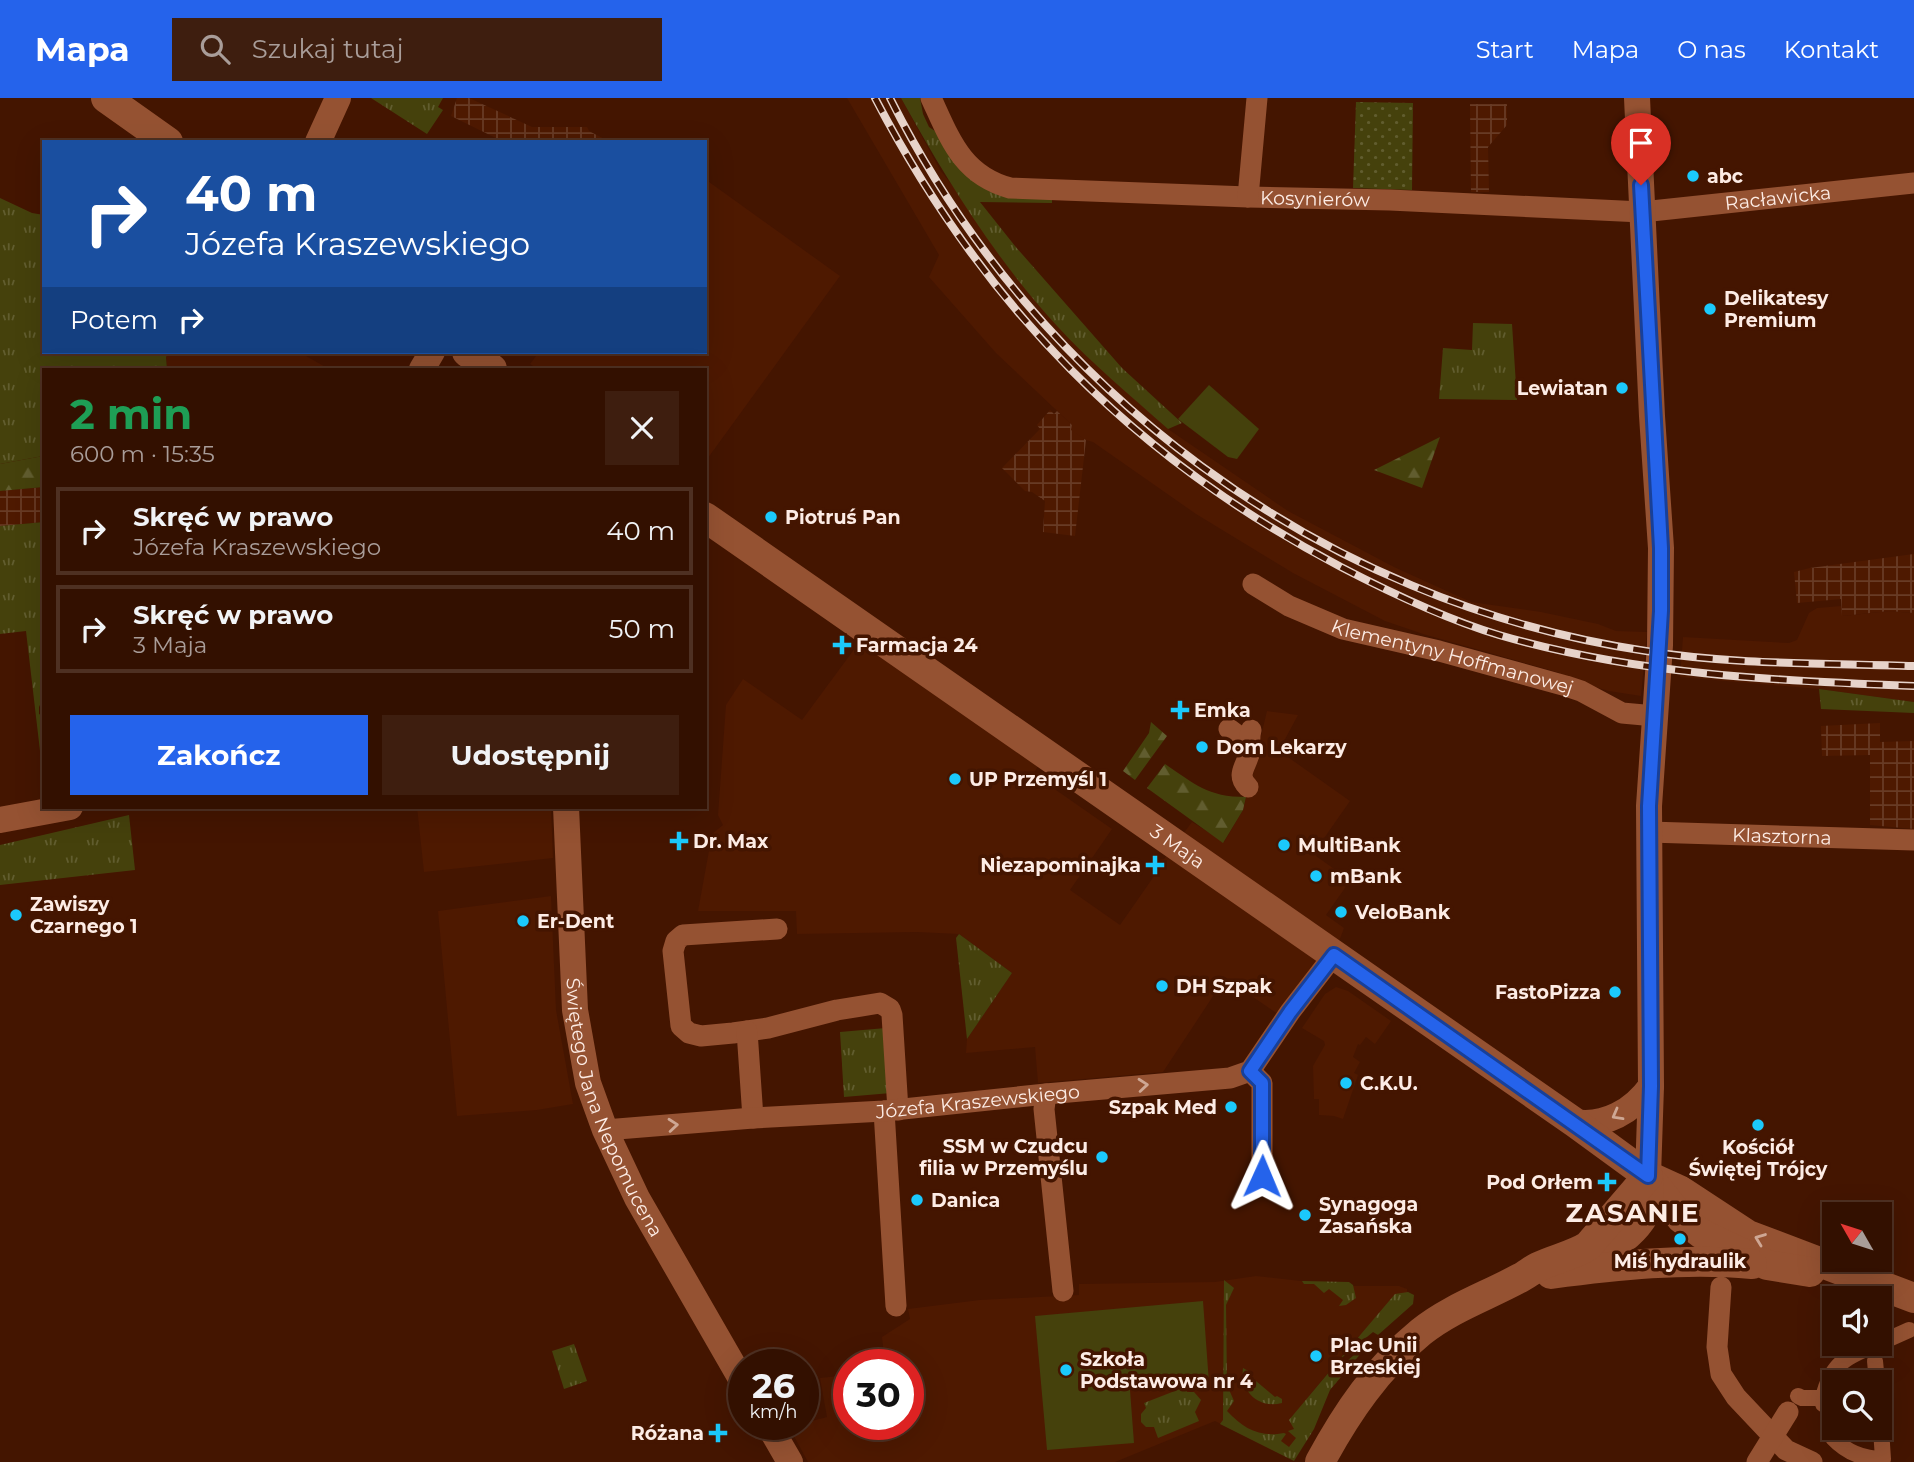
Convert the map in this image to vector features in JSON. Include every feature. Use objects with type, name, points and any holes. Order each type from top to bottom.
[{"type":"main road","points":[[106,98],[165,140]]},
{"type":"main road","points":[[470,354],[491,368]]},
{"type":"main road","name":"3 Maja","points":[[707,518],[1648,1176]]},
{"type":"main road","points":[[1648,1176],[1681,1217],[1702,1234],[1767,1265]]},
{"type":"main road","points":[[1560,1273],[1609,1250],[1635,1227],[1649,1200],[1648,1176]]},
{"type":"main road","points":[[1320,1462],[1356,1400],[1404,1347],[1450,1312],[1519,1279],[1539,1266],[1576,1254],[1588,1246],[1648,1176]]},
{"type":"main road","points":[[1648,1176],[1681,1191],[1748,1235],[1914,1298]]},
{"type":"main road","points":[[1519,1279],[1610,1266],[1731,1262],[1869,1281]]},
{"type":"street","points":[[319,140],[338,98]]},
{"type":"street","name":"Kosynierów","points":[[931,98],[955,148],[974,171],[991,182],[1010,188],[1390,200],[1642,212]]},
{"type":"street","points":[[1248,197],[1257,98]]},
{"type":"street","points":[[1637,98],[1661,548],[1661,611],[1649,832],[1651,1086],[1648,1176]]},
{"type":"street","name":"Racławicka","points":[[1642,212],[1914,183]]},
{"type":"street","name":"Klementyny Hoffmanowej","points":[[1253,584],[1289,606],[1343,629],[1581,691],[1622,713],[1655,716]]},
{"type":"street","points":[[1229,729],[1245,741],[1252,741],[1242,773],[1242,779],[1248,787]]},
{"type":"street","points":[[0,820],[59,809]]},
{"type":"street","name":"Świętego Jana Nepomucena","points":[[566,809],[575,1010],[588,1083],[605,1130],[637,1198],[728,1356]]},
{"type":"street","name":"Klasztorna","points":[[1649,832],[1914,840]]},
{"type":"street","points":[[777,929],[683,935],[676,941],[673,951],[681,1026],[689,1033],[701,1036],[797,1022],[837,1010],[880,1003],[886,1005],[892,1015],[891,1111],[896,1306]]},
{"type":"street","points":[[1262,1176],[1262,1083],[1250,1071],[1290,1012],[1334,955]]},
{"type":"street","points":[[747,1031],[753,1118]]},
{"type":"street","name":"Józefa Kraszewskiego","points":[[605,1130],[753,1118],[891,1111],[1046,1094],[1230,1079],[1250,1071]]},
{"type":"street","points":[[1574,1122],[1590,1125],[1604,1122],[1632,1106],[1651,1086]]},
{"type":"street","points":[[1046,1094],[1044,1110],[1063,1291]]},
{"type":"street","points":[[1721,1287],[1717,1347],[1721,1374],[1735,1397],[1786,1450],[1812,1462]]},
{"type":"street","points":[[1892,1340],[1909,1330]]},
{"type":"street","points":[[1757,1462],[1793,1404],[1802,1398],[1823,1398],[1828,1379],[1841,1362],[1857,1356]]},
{"type":"street","points":[[777,1440],[790,1462]]},
{"type":"street","points":[[1840,1440],[1852,1453],[1883,1459],[1882,1440]]},
{"type":"shaded area","points":[[457,98],[469,98],[532,127],[587,127],[589,131],[606,140],[500,140],[451,116]]},
{"type":"shaded area","points":[[847,98],[901,98],[940,170],[1094,362],[1168,429],[1288,511],[1394,567],[1471,602],[1541,612],[1598,624],[1616,631],[1647,632],[1641,696],[1609,691],[1560,677],[1560,673],[1385,621],[1293,573],[1196,514],[1093,442],[1070,430],[1072,425],[996,353],[929,277],[939,255]]},
{"type":"shaded area","points":[[1470,104],[1507,104],[1507,125],[1488,147],[1489,192],[1471,192]]},
{"type":"shaded area","points":[[707,180],[840,276],[707,459],[707,368],[536,368],[530,364],[538,354],[707,354]]},
{"type":"shaded area","points":[[168,354],[303,354],[327,368],[167,368]]},
{"type":"shaded area","points":[[1050,410],[1054,414],[1057,411],[1072,425],[1071,430],[1086,440],[1075,536],[1043,532],[1045,501],[1032,492],[1025,491],[1002,468],[1040,429],[1037,425]]},
{"type":"shaded area","points":[[42,487],[42,522],[0,526],[0,491]]},
{"type":"shaded area","points":[[1914,554],[1914,613],[1889,611],[1842,616],[1841,599],[1797,603],[1794,572]]},
{"type":"shaded area","points":[[1841,606],[1843,616],[1889,611],[1914,613],[1914,702],[1819,689],[1680,677],[1683,637],[1789,643],[1797,640],[1809,613],[1817,608]]},
{"type":"shaded area","points":[[861,640],[1039,765],[1033,774],[1112,829],[1070,890],[1120,925],[1159,869],[1158,860],[1164,859],[1192,822],[1224,842],[1243,810],[1267,711],[1298,715],[1283,743],[1285,755],[1350,801],[1320,844],[1323,847],[1316,856],[1352,878],[1326,915],[1344,928],[1334,955],[1285,1019],[1225,978],[1163,1072],[1038,1083],[1035,1047],[966,1053],[967,1039],[1012,973],[959,934],[797,934],[796,911],[698,911],[712,834],[723,825],[718,815],[726,705],[743,679],[802,720]]},
{"type":"shaded area","points":[[1880,723],[1880,742],[1914,741],[1914,829],[1870,825],[1870,755],[1822,756],[1821,726]]},
{"type":"shaded area","points":[[417,809],[551,809],[553,858],[424,872]]},
{"type":"shaded area","points":[[551,896],[556,1010],[573,1104],[537,1110],[457,1116],[438,911]]},
{"type":"shaded area","points":[[1336,987],[1348,991],[1391,1021],[1375,1044],[1366,1037],[1358,1044],[1353,1057],[1360,1062],[1354,1073],[1358,1075],[1343,1119],[1319,1115],[1319,1099],[1314,1099],[1313,1066],[1325,1045],[1324,1041],[1302,1028],[1325,994]]},
{"type":"shaded area","name":"Szkoła Podstawowa nr 4","points":[[1256,1276],[1345,1286],[1399,1286],[1407,1289],[1408,1303],[1358,1337],[1309,1396],[1290,1459],[1215,1421],[1115,1462],[808,1462],[796,1440],[819,1440],[819,1419],[827,1417],[820,1378],[833,1377],[833,1440],[924,1440],[924,1349],[883,1349],[882,1337],[910,1319],[908,1309],[980,1300],[1079,1295],[1079,1284],[1215,1282]]},
{"type":"green space","points":[[371,98],[443,98],[438,107],[443,110],[427,134]]},
{"type":"green space","points":[[901,98],[920,98],[929,127],[935,131],[957,163],[1052,199],[1052,203],[980,202],[1122,368],[1182,423],[1168,429],[1084,354],[1035,301],[973,217]]},
{"type":"green space","points":[[1356,102],[1413,103],[1412,190],[1353,188]]},
{"type":"green space","points":[[0,198],[32,213],[42,215],[42,354],[168,354],[167,368],[42,368],[42,456],[0,464]]},
{"type":"green space","points":[[1473,323],[1512,324],[1517,400],[1439,399],[1443,348],[1472,350]]},
{"type":"green space","points":[[1209,385],[1259,429],[1237,459],[1228,457],[1178,419]]},
{"type":"green space","points":[[1440,437],[1422,488],[1374,470]]},
{"type":"green space","points":[[42,456],[42,487],[0,491],[0,464]]},
{"type":"green space","points":[[42,522],[42,700],[39,714],[42,716],[42,768],[26,631],[0,634],[0,526]]},
{"type":"green space","points":[[1819,689],[1914,702],[1914,713],[1821,709]]},
{"type":"green space","points":[[1151,722],[1167,736],[1135,780],[1123,771],[1149,733]]},
{"type":"green space","points":[[1165,764],[1211,792],[1246,797],[1243,810],[1223,843],[1147,788]]},
{"type":"green space","points":[[129,815],[135,870],[0,885],[0,845]]},
{"type":"green space","points":[[959,934],[1012,973],[967,1039],[956,938]]},
{"type":"green space","points":[[886,1028],[891,1093],[844,1097],[840,1032]]},
{"type":"green space","points":[[1224,1280],[1234,1288],[1226,1305],[1227,1385],[1234,1401],[1227,1411],[1239,1422],[1259,1433],[1286,1434],[1281,1441],[1289,1447],[1296,1438],[1288,1431],[1294,1429],[1289,1420],[1335,1365],[1341,1366],[1373,1339],[1330,1390],[1314,1429],[1294,1461],[1220,1424],[1223,1420]]},
{"type":"green space","points":[[1302,1281],[1349,1282],[1353,1285],[1356,1298],[1339,1306],[1343,1300],[1329,1289],[1324,1293],[1314,1284],[1304,1284]]},
{"type":"green space","points":[[1408,1292],[1414,1295],[1413,1304],[1378,1335],[1373,1332],[1339,1360],[1395,1294]]},
{"type":"green space","points":[[1203,1301],[1209,1383],[1130,1390],[1134,1443],[1047,1450],[1035,1316]]},
{"type":"green space","points":[[574,1344],[587,1381],[564,1389],[552,1351]]},
{"type":"green space","points":[[1243,1368],[1252,1373],[1250,1376],[1275,1397],[1282,1399],[1282,1403],[1265,1403],[1252,1396],[1244,1384]]},
{"type":"green space","points":[[1185,1387],[1187,1392],[1194,1392],[1201,1400],[1195,1412],[1199,1421],[1158,1438],[1154,1427],[1146,1427],[1141,1422],[1141,1414],[1146,1408],[1144,1403]]},
{"type":"railway","points":[[875,98],[918,173],[964,243],[1015,309],[1070,369],[1131,425],[1196,477],[1266,524],[1341,567],[1399,596],[1459,621],[1499,635],[1601,659],[1757,678],[1914,686]]},
{"type":"railway","points":[[890,98],[951,204],[1024,301],[1108,389],[1201,466],[1303,532],[1412,585],[1526,625],[1679,656],[1780,663],[1914,666]]},
{"type":"place","name":"abc","points":[[1693,176]]},
{"type":"place","name":"Delikatesy Premium","points":[[1710,309]]},
{"type":"place","name":"Lewiatan","points":[[1622,388]]},
{"type":"place","name":"Piotruś Pan","points":[[771,517]]},
{"type":"place","name":"Farmacja 24","points":[[842,645]]},
{"type":"place","name":"Emka","points":[[1180,710]]},
{"type":"place","name":"Dom Lekarzy","points":[[1202,747]]},
{"type":"place","name":"UP Przemyśl 1","points":[[955,779]]},
{"type":"place","name":"Dr. Max","points":[[679,841]]},
{"type":"place","name":"MultiBank","points":[[1284,845]]},
{"type":"place","name":"Niezapominajka","points":[[1155,865]]},
{"type":"place","name":"mBank","points":[[1316,876]]},
{"type":"place","name":"VeloBank","points":[[1341,912]]},
{"type":"place","name":"Zawiszy Czarnego 1","points":[[16,915]]},
{"type":"place","name":"Er-Dent","points":[[523,921]]},
{"type":"place","name":"DH Szpak","points":[[1162,986]]},
{"type":"place","name":"FastoPizza","points":[[1615,992]]},
{"type":"place","name":"C.K.U.","points":[[1346,1083]]},
{"type":"place","name":"Szpak Med","points":[[1231,1107]]},
{"type":"place","name":"Kościół Świętej Trójcy","points":[[1758,1125]]},
{"type":"place","name":"SSM w Czudcu filia w Przemyślu","points":[[1102,1157]]},
{"type":"place","name":"Pod Orłem","points":[[1607,1182]]},
{"type":"place","name":"Danica","points":[[917,1200]]},
{"type":"place","name":"Synagoga Zasańska","points":[[1305,1215]]},
{"type":"place","name":"Miś hydraulik","points":[[1680,1239]]},
{"type":"place","name":"Plac Unii Brzeskiej","points":[[1316,1356]]},
{"type":"place","name":"Szkoła Podstawowa nr 4","points":[[1066,1370]]},
{"type":"place","name":"Różana","points":[[718,1433]]},
{"type":"district","name":"ZASANIE","points":[[1633,1213]]},
{"type":"route","points":[[1262,1176],[1262,1083],[1250,1071],[1290,1012],[1334,955],[1648,1176],[1651,1086],[1649,806],[1660,645],[1661,548],[1641,185]]}]
